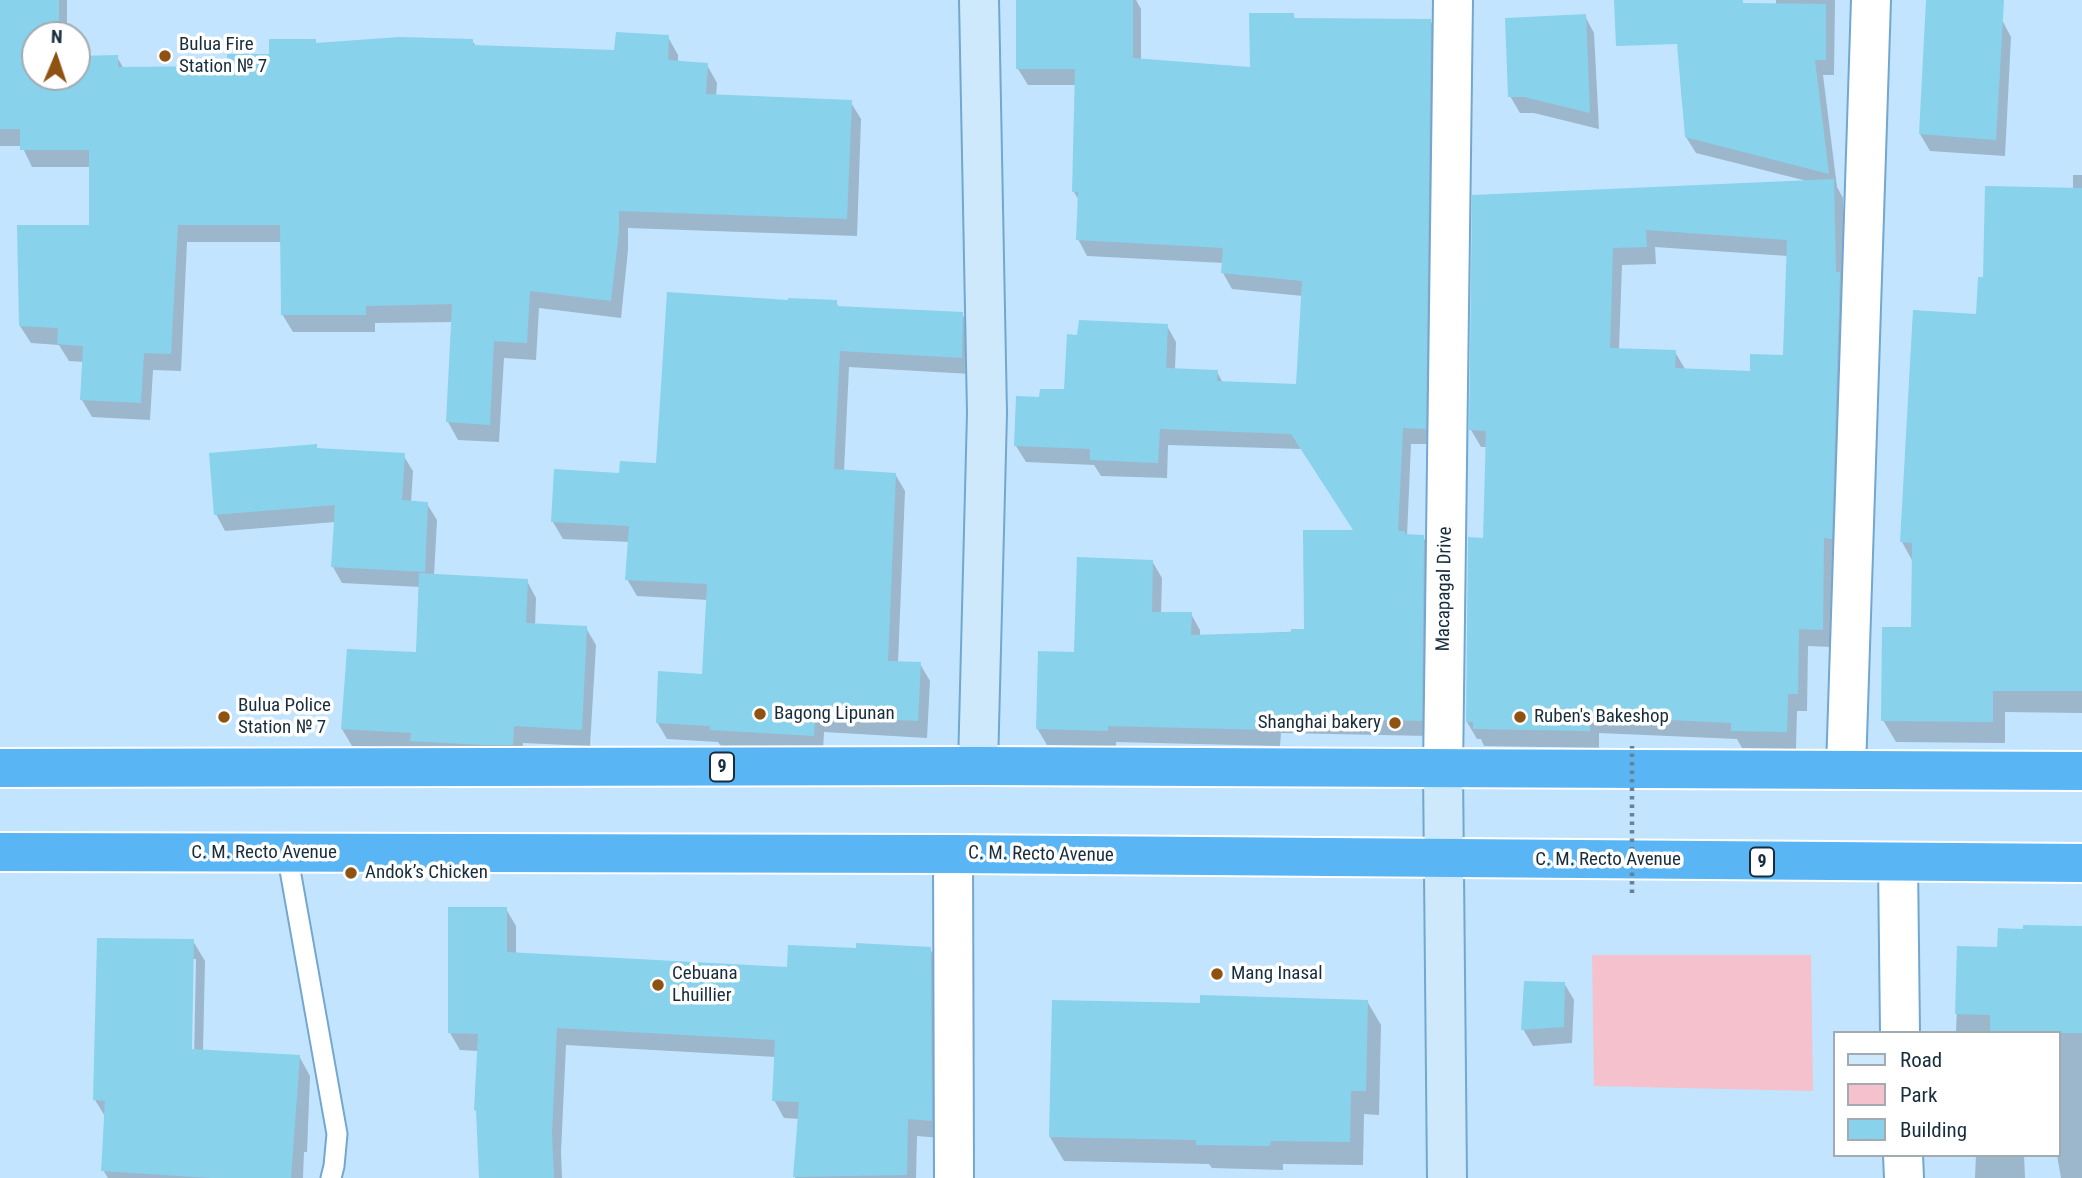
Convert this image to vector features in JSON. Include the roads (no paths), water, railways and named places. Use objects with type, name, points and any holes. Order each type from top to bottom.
[{"type":"highway","name":"9","points":[[0,768],[978,766],[2082,771]]},
{"type":"highway","name":"C. M. Recto Avenue","points":[[0,852],[953,854],[2082,863]]},
{"type":"street","points":[[978,766],[987,413],[979,0]]},
{"type":"street","name":"Macapagal Drive","points":[[1447,1178],[1443,769],[1453,0]]},
{"type":"street","points":[[1846,769],[1871,0]]},
{"type":"street","points":[[953,854],[954,1178]]},
{"type":"street","points":[[1898,862],[1900,1031]]},
{"type":"street","points":[[1903,1157],[1904,1178]]},
{"type":"lane","points":[[288,853],[337,1134],[331,1178]]},
{"type":"place","name":"Bulua Fire Station № 7","points":[[165,56]]},
{"type":"place","name":"Bagong Lipunan","points":[[760,714]]},
{"type":"place","name":"Bulua Police Station № 7","points":[[224,717]]},
{"type":"place","name":"Ruben's Bakeshop","points":[[1520,717]]},
{"type":"place","name":"Shanghai bakery","points":[[1395,723]]},
{"type":"place","name":"Andok’s Chicken","points":[[351,873]]},
{"type":"place","name":"Mang Inasal","points":[[1217,974]]},
{"type":"place","name":"Cebuana Lhuillier","points":[[658,985]]}]
